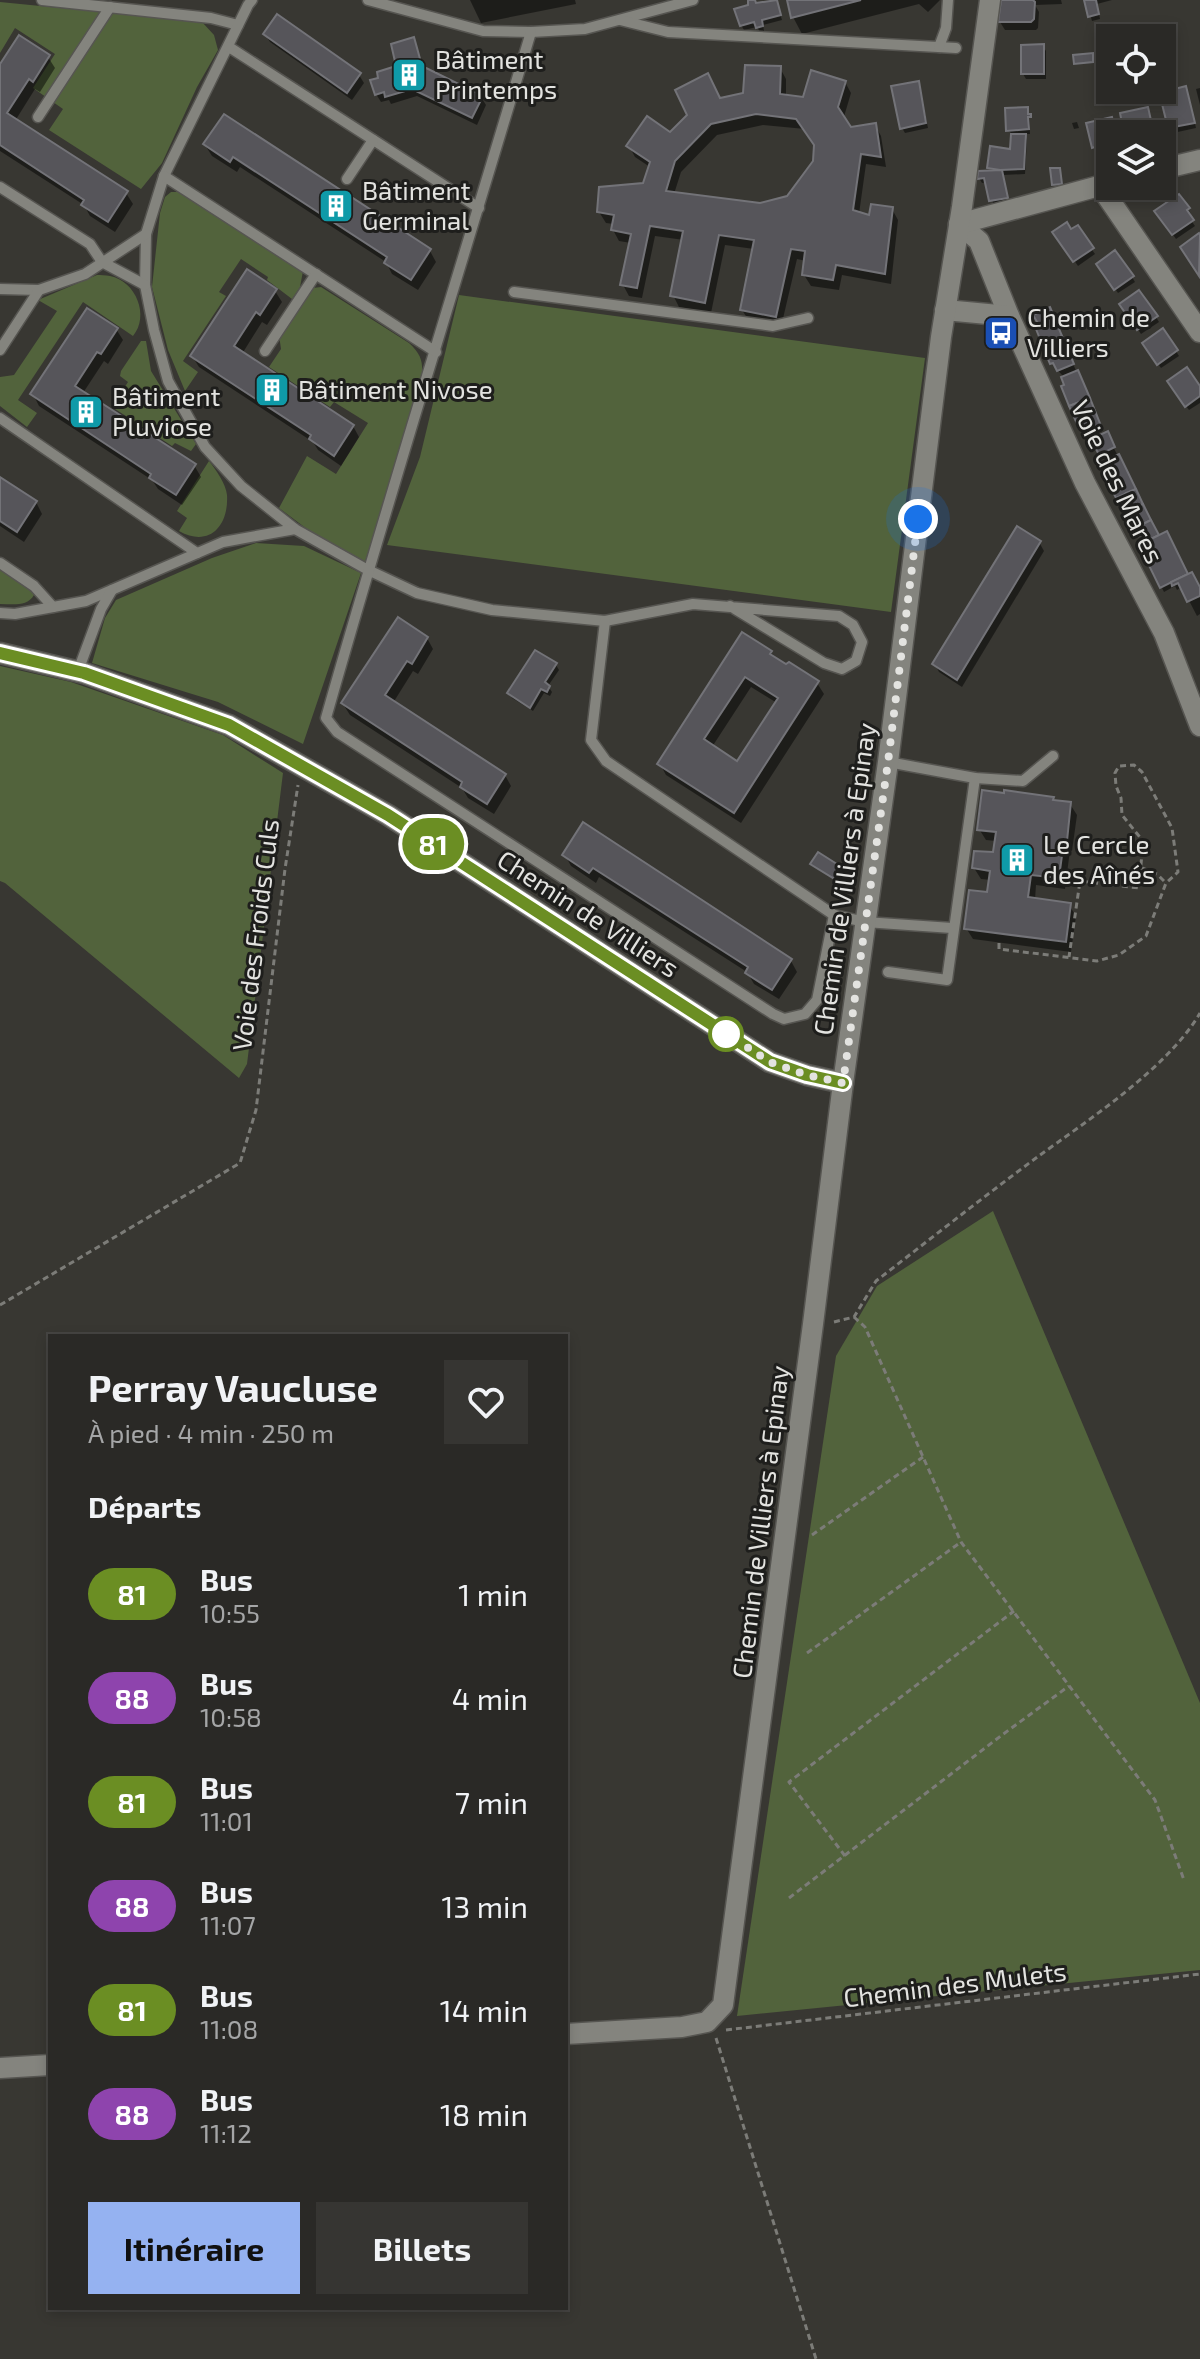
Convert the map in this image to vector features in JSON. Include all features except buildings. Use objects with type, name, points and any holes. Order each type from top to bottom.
[{"type":"street","name":"Chemin de Villiers à Epinay","points":[[711,2027],[723,2005],[945,310],[990,0]]},
{"type":"street","points":[[1176,166],[1200,160]]},
{"type":"street","points":[[960,215],[1096,186]]},
{"type":"street","points":[[1115,200],[1200,332]]},
{"type":"street","name":"Voie des Mares","points":[[960,215],[979,241],[1009,316],[1085,483],[1164,633],[1200,726]]},
{"type":"street","points":[[945,310],[1009,316]]},
{"type":"street","name":"Chemin de Villiers","points":[[0,653],[78,671],[229,725],[388,815],[770,1062],[843,1083]]},
{"type":"street","points":[[568,2034],[711,2027]]},
{"type":"street","points":[[0,2068],[48,2065]]},
{"type":"lane","points":[[42,0],[211,18],[238,25]]},
{"type":"lane","points":[[252,0],[164,176],[146,234],[145,285],[168,381],[205,447],[241,486],[295,529],[417,593],[492,610],[605,621],[693,604],[730,606],[839,616],[853,625],[862,642],[856,661],[842,669],[824,663],[730,606]]},
{"type":"lane","points":[[368,0],[483,31],[531,32],[585,29],[693,0]]},
{"type":"lane","points":[[939,47],[946,28],[948,0]]},
{"type":"lane","points":[[38,117],[110,7]]},
{"type":"lane","points":[[620,20],[668,32],[956,48]]},
{"type":"lane","points":[[531,32],[326,718],[337,732],[784,1019],[805,1014],[817,1000],[834,915]]},
{"type":"lane","points":[[229,47],[479,208]]},
{"type":"lane","points":[[347,179],[373,140]]},
{"type":"lane","points":[[164,176],[436,352]]},
{"type":"lane","points":[[0,187],[90,244],[102,262],[145,285]]},
{"type":"lane","points":[[0,289],[39,290],[85,274],[146,234]]},
{"type":"lane","points":[[265,351],[316,274]]},
{"type":"lane","points":[[0,350],[39,290]]},
{"type":"lane","points":[[514,292],[773,326],[808,318]]},
{"type":"lane","points":[[0,418],[197,553]]},
{"type":"lane","points":[[0,613],[15,614],[86,601],[223,542],[295,529]]},
{"type":"lane","points":[[0,563],[34,586],[53,607]]},
{"type":"lane","points":[[78,671],[101,609],[112,590]]},
{"type":"lane","points":[[605,621],[591,740],[606,761],[834,915],[865,922],[952,928]]},
{"type":"lane","points":[[888,762],[975,778],[1023,781],[1053,756]]},
{"type":"lane","points":[[888,972],[947,980],[975,778]]},
{"type":"path","name":"Voie des Froids Culs","points":[[0,1305],[240,1163],[256,1110],[300,765]]},
{"type":"path","points":[[999,943],[999,949],[1097,961],[1119,955],[1146,936],[1166,883],[1178,872],[1172,828],[1142,772],[1134,765],[1119,766],[1115,773],[1122,815],[1143,841],[1139,888],[1080,881],[1069,957]]},
{"type":"path","points":[[1142,868],[1157,874],[1166,883]]},
{"type":"path","points":[[813,1324],[854,1317],[876,1281],[1114,1101],[1153,1067],[1192,1027],[1200,1013]]},
{"type":"path","points":[[854,1317],[865,1327],[961,1542],[1155,1800],[1184,1880]]},
{"type":"path","points":[[812,1535],[923,1457]]},
{"type":"path","points":[[807,1653],[961,1542]]},
{"type":"path","points":[[845,1856],[789,1782],[1014,1611]]},
{"type":"path","points":[[789,1898],[1069,1686]]},
{"type":"path","name":"Chemin des Mulets","points":[[711,2027],[1200,1974]]},
{"type":"path","points":[[711,2027],[816,2359]]},
{"type":"green space","points":[[0,2],[202,22],[214,35],[218,50],[162,163],[141,189],[49,130],[63,109],[33,88],[55,54],[15,28],[0,53]]},
{"type":"green space","points":[[171,192],[178,192],[303,271],[300,287],[292,299],[267,280],[268,277],[241,259],[219,292],[226,296],[183,361],[198,372],[185,391],[168,350],[152,287],[160,213],[165,197]]},
{"type":"green space","points":[[97,275],[119,279],[133,292],[140,310],[138,328],[133,336],[83,302],[18,400],[37,413],[27,427],[0,406],[0,377],[14,375],[57,311],[38,300]]},
{"type":"green space","points":[[321,287],[409,343],[422,363],[422,379],[365,562],[311,532],[279,508],[307,456],[336,474],[368,423],[334,402],[330,407],[269,367],[281,349],[279,335],[307,293]]},
{"type":"green space","points":[[459,295],[925,358],[891,612],[387,545],[420,457]]},
{"type":"green space","points":[[141,341],[146,341],[151,371],[196,444],[191,451],[175,443],[172,446],[112,407],[128,382],[120,376],[121,371]]},
{"type":"green space","points":[[209,461],[226,491],[225,516],[215,531],[208,535],[190,536],[179,531],[187,518],[177,511]]},
{"type":"green space","points":[[256,543],[304,546],[361,573],[303,744],[218,702],[92,663],[105,618],[116,600],[212,558]]},
{"type":"green space","points":[[0,569],[32,591],[34,595],[31,599],[19,604],[0,604]]},
{"type":"green space","points":[[0,666],[71,682],[223,735],[283,773],[247,1064],[239,1078],[0,881]]},
{"type":"green space","points":[[993,1211],[1200,1703],[1200,1970],[737,2016],[836,1356],[877,1286]]},
{"type":"bus line","name":"81","points":[[0,653],[84,673],[229,725],[388,815],[770,1062],[843,1083]]},
{"type":"place","name":"Bâtiment Printemps","points":[[409,75]]},
{"type":"place","name":"Bâtiment Germinal","points":[[336,206]]},
{"type":"place","name":"Chemin de Villiers","points":[[1001,333]]},
{"type":"place","name":"Bâtiment Nivose","points":[[272,390]]},
{"type":"place","name":"Bâtiment Pluviose","points":[[86,412]]},
{"type":"place","name":"Le Cercle des Aînés","points":[[1017,860]]},
{"type":"route","points":[[726,1034],[719,1029],[770,1062],[843,1083],[918,519]]}]
